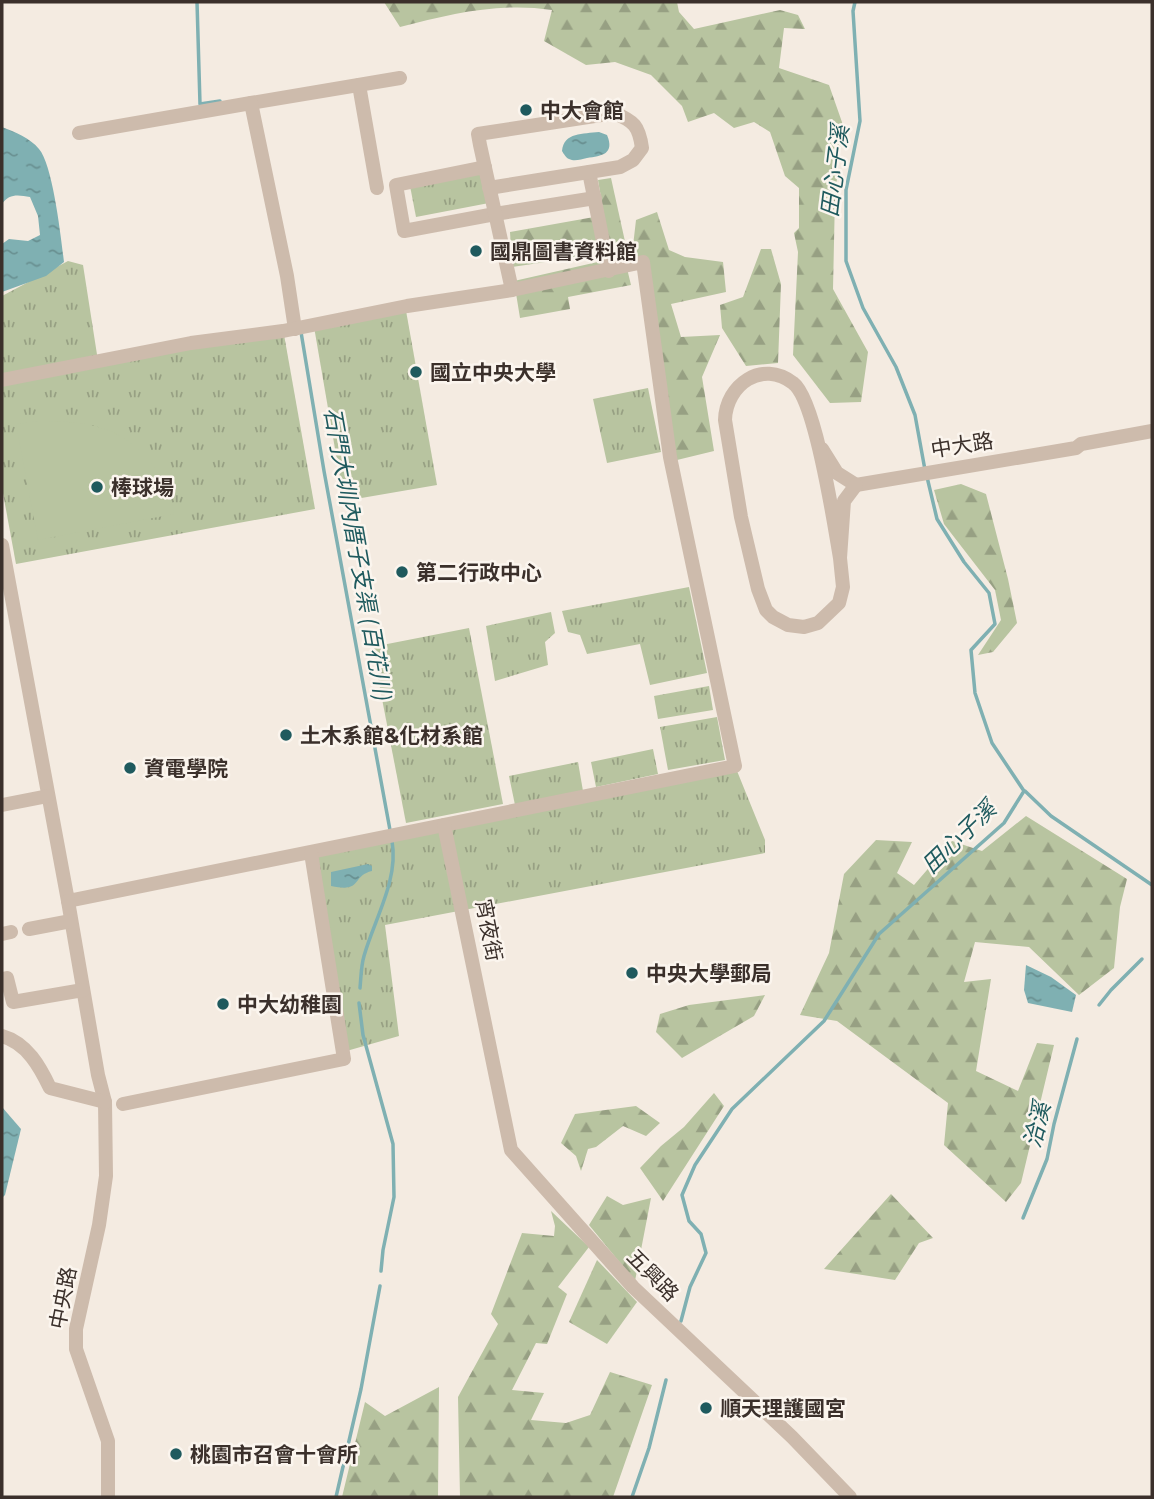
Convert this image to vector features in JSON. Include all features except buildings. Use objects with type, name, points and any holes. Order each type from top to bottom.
[{"type":"street","points":[[79,133],[400,78]]},
{"type":"street","points":[[359,85],[375,189],[485,167]]},
{"type":"street","points":[[251,103],[287,276],[295,329]]},
{"type":"street","points":[[489,188],[620,167],[633,160],[642,148],[640,133],[630,120],[614,113],[478,134],[489,188],[512,290]]},
{"type":"street","points":[[589,172],[609,271]]},
{"type":"street","points":[[396,185],[404,231],[594,198]]},
{"type":"street","points":[[2,380],[191,343],[295,329],[407,306],[512,290],[643,262],[670,457],[735,766],[68,901]]},
{"type":"street","points":[[818,442],[837,473],[856,485],[844,501],[841,558],[843,587],[839,603],[822,621],[804,627],[788,625],[774,617],[766,610],[758,589],[739,505],[725,420],[730,396],[746,379],[766,374],[781,376],[794,383],[804,396],[818,442],[841,558]]},
{"type":"street","name":"中大路","points":[[856,485],[1076,448],[1082,444],[1152,431]]},
{"type":"street","name":"中大路","points":[[1076,448],[1083,450],[1152,439]]},
{"type":"street","name":"中央路","points":[[2,545],[98,1075],[105,1101],[106,1176],[99,1225],[76,1329],[76,1349],[108,1441],[108,1497]]},
{"type":"street","points":[[2,805],[48,796]]},
{"type":"street","name":"宵夜街","points":[[444,825],[491,1044]]},
{"type":"street","points":[[123,1104],[344,1059],[311,853]]},
{"type":"street","points":[[29,929],[71,921]]},
{"type":"street","points":[[2,979],[7,978],[13,1002],[83,990]]},
{"type":"street","points":[[2,1036],[19,1044],[33,1057],[50,1088],[105,1101]]},
{"type":"street","name":"五興路","points":[[491,1044],[511,1150],[516,1158],[633,1287],[792,1437],[849,1497]]},
{"type":"green space","points":[[384,2],[677,2],[679,12],[694,29],[780,10],[798,15],[805,29],[784,28],[779,68],[829,85],[843,125],[835,196],[833,289],[868,352],[861,402],[830,403],[793,355],[798,252],[794,233],[799,228],[799,188],[785,176],[770,132],[754,122],[734,128],[714,113],[688,122],[682,106],[651,75],[615,62],[586,65],[544,41],[552,10],[494,8],[400,27]]},
{"type":"green space","points":[[483,172],[489,203],[416,217],[410,186]]},
{"type":"green space","points":[[611,178],[626,246],[610,250],[598,180]]},
{"type":"green space","points":[[657,212],[669,250],[685,257],[723,262],[726,292],[671,304],[681,337],[720,335],[702,377],[714,451],[677,460],[633,246],[636,220]]},
{"type":"green space","points":[[594,217],[600,254],[512,267],[510,232]]},
{"type":"green space","points":[[761,249],[771,249],[781,284],[778,363],[746,366],[722,328],[720,305],[743,297]]},
{"type":"green space","points":[[624,256],[631,285],[568,297],[570,309],[520,318],[514,281]]},
{"type":"green space","points":[[68,261],[83,265],[98,361],[2,380],[2,296]]},
{"type":"green space","points":[[405,305],[437,485],[344,501],[313,321]]},
{"type":"green space","points":[[283,329],[315,509],[16,564],[2,488],[2,382]]},
{"type":"green space","points":[[648,388],[661,452],[607,463],[593,399]]},
{"type":"green space","name":"棒球場","points":[[39,421],[87,424],[115,433],[128,441],[152,464],[160,476],[169,494],[174,514],[38,540],[16,424]]},
{"type":"green space","points":[[961,484],[986,494],[1017,623],[993,652],[978,655],[1001,620],[995,590],[944,524],[934,490]]},
{"type":"green space","points":[[689,587],[707,673],[650,685],[640,644],[587,654],[580,635],[568,632],[562,611]]},
{"type":"green space","points":[[551,612],[555,633],[545,642],[548,665],[495,681],[486,626]]},
{"type":"green space","points":[[469,628],[503,804],[406,823],[372,647]]},
{"type":"green space","points":[[709,686],[713,710],[658,719],[654,696]]},
{"type":"green space","points":[[717,717],[725,760],[668,770],[660,727]]},
{"type":"green space","points":[[653,749],[658,774],[596,787],[591,762]]},
{"type":"green space","points":[[578,762],[583,791],[515,805],[509,776]]},
{"type":"green space","points":[[735,766],[765,840],[765,853],[385,925],[399,1036],[343,1052],[311,853]]},
{"type":"green space","points":[[1026,816],[1127,879],[1120,907],[1114,968],[1079,995],[1029,947],[975,942],[964,982],[991,979],[976,1071],[1018,1091],[1037,1043],[1054,1045],[1021,1183],[1006,1202],[944,1145],[948,1103],[837,1021],[800,1015],[829,953],[844,874],[876,840],[912,842],[897,873],[914,885],[952,841],[982,851]]},
{"type":"green space","points":[[765,995],[754,1016],[682,1058],[656,1032],[660,1014],[689,1005]]},
{"type":"green space","points":[[714,1093],[724,1106],[663,1201],[640,1168],[684,1127]]},
{"type":"green space","points":[[636,1106],[660,1123],[646,1136],[623,1126],[596,1147],[588,1149],[581,1171],[576,1156],[561,1143],[575,1114]]},
{"type":"green space","points":[[891,1194],[933,1238],[919,1243],[895,1280],[824,1269]]},
{"type":"green space","points":[[607,1196],[623,1205],[651,1198],[635,1281],[589,1225]]},
{"type":"green space","points":[[551,1211],[589,1247],[558,1287],[567,1294],[547,1344],[536,1343],[512,1390],[544,1393],[531,1420],[566,1423],[590,1415],[610,1372],[652,1385],[613,1497],[460,1497],[458,1397],[498,1324],[491,1314],[522,1233],[554,1236],[555,1226]]},
{"type":"green space","points":[[597,1260],[637,1302],[607,1344],[569,1322]]},
{"type":"green space","points":[[439,1387],[438,1497],[342,1497],[365,1402],[385,1416]]},
{"type":"water","points":[[2,127],[31,142],[44,157],[56,202],[64,262],[46,276],[2,292],[2,244],[9,239],[28,241],[40,235],[38,216],[30,197],[11,196],[2,204]]},
{"type":"water","points":[[599,132],[607,135],[609,141],[606,153],[573,160],[567,158],[562,151],[570,137]]},
{"type":"water","points":[[368,864],[372,866],[372,871],[361,876],[352,886],[331,886],[331,872]]},
{"type":"water","points":[[1026,965],[1051,977],[1076,995],[1072,1012],[1028,1003],[1024,990]]},
{"type":"water","points":[[2,1107],[21,1129],[2,1198]]},
{"type":"waterway","name":"石門大圳內厝子支渠 (百花川)","points":[[197,2],[200,104],[220,101]]},
{"type":"waterway","name":"田心子溪","points":[[855,2],[853,11],[860,121],[846,190],[846,261],[863,308],[896,367],[915,415],[925,470]]},
{"type":"waterway","name":"石門大圳內厝子支渠 (百花川)","points":[[301,332],[390,830]]},
{"type":"waterway","name":"田心子溪","points":[[681,1321],[690,1287],[706,1253],[701,1234],[689,1221],[682,1195],[695,1165],[732,1109],[824,1021],[879,934],[1004,823],[1024,791],[992,743],[975,693],[971,650],[995,624],[989,593],[964,562],[937,519],[927,477]]},
{"type":"waterway","name":"洽溪","points":[[1025,791],[1051,816],[1152,885]]},
{"type":"waterway","name":"石門大圳內厝子支渠 (百花川)","points":[[360,988],[364,956],[389,885],[392,841]]},
{"type":"waterway","name":"洽溪","points":[[1099,1005],[1142,959]]},
{"type":"waterway","name":"石門大圳內厝子支渠 (百花川)","points":[[359,1003],[363,1035],[393,1144],[394,1197],[381,1271]]},
{"type":"waterway","name":"洽溪","points":[[1023,1218],[1047,1159],[1077,1039]]},
{"type":"waterway","name":"石門大圳內厝子支渠 (百花川)","points":[[336,1497],[361,1389],[380,1286]]},
{"type":"waterway","name":"田心子溪","points":[[632,1497],[649,1448],[666,1380]]},
{"type":"place","name":"中大會館","points":[[526,110]]},
{"type":"place","name":"國鼎圖書資料館","points":[[476,251]]},
{"type":"place","name":"國立中央大學","points":[[416,372]]},
{"type":"place","name":"棒球場","points":[[97,487]]},
{"type":"place","name":"第二行政中心","points":[[402,572]]},
{"type":"place","name":"土木系館&化材系館","points":[[286,735]]},
{"type":"place","name":"資電學院","points":[[130,768]]},
{"type":"place","name":"中央大學郵局","points":[[632,973]]},
{"type":"place","name":"中大幼稚園","points":[[223,1004]]},
{"type":"place","name":"順天理護國宮","points":[[706,1408]]},
{"type":"place","name":"桃園市召會十會所","points":[[176,1454]]}]
